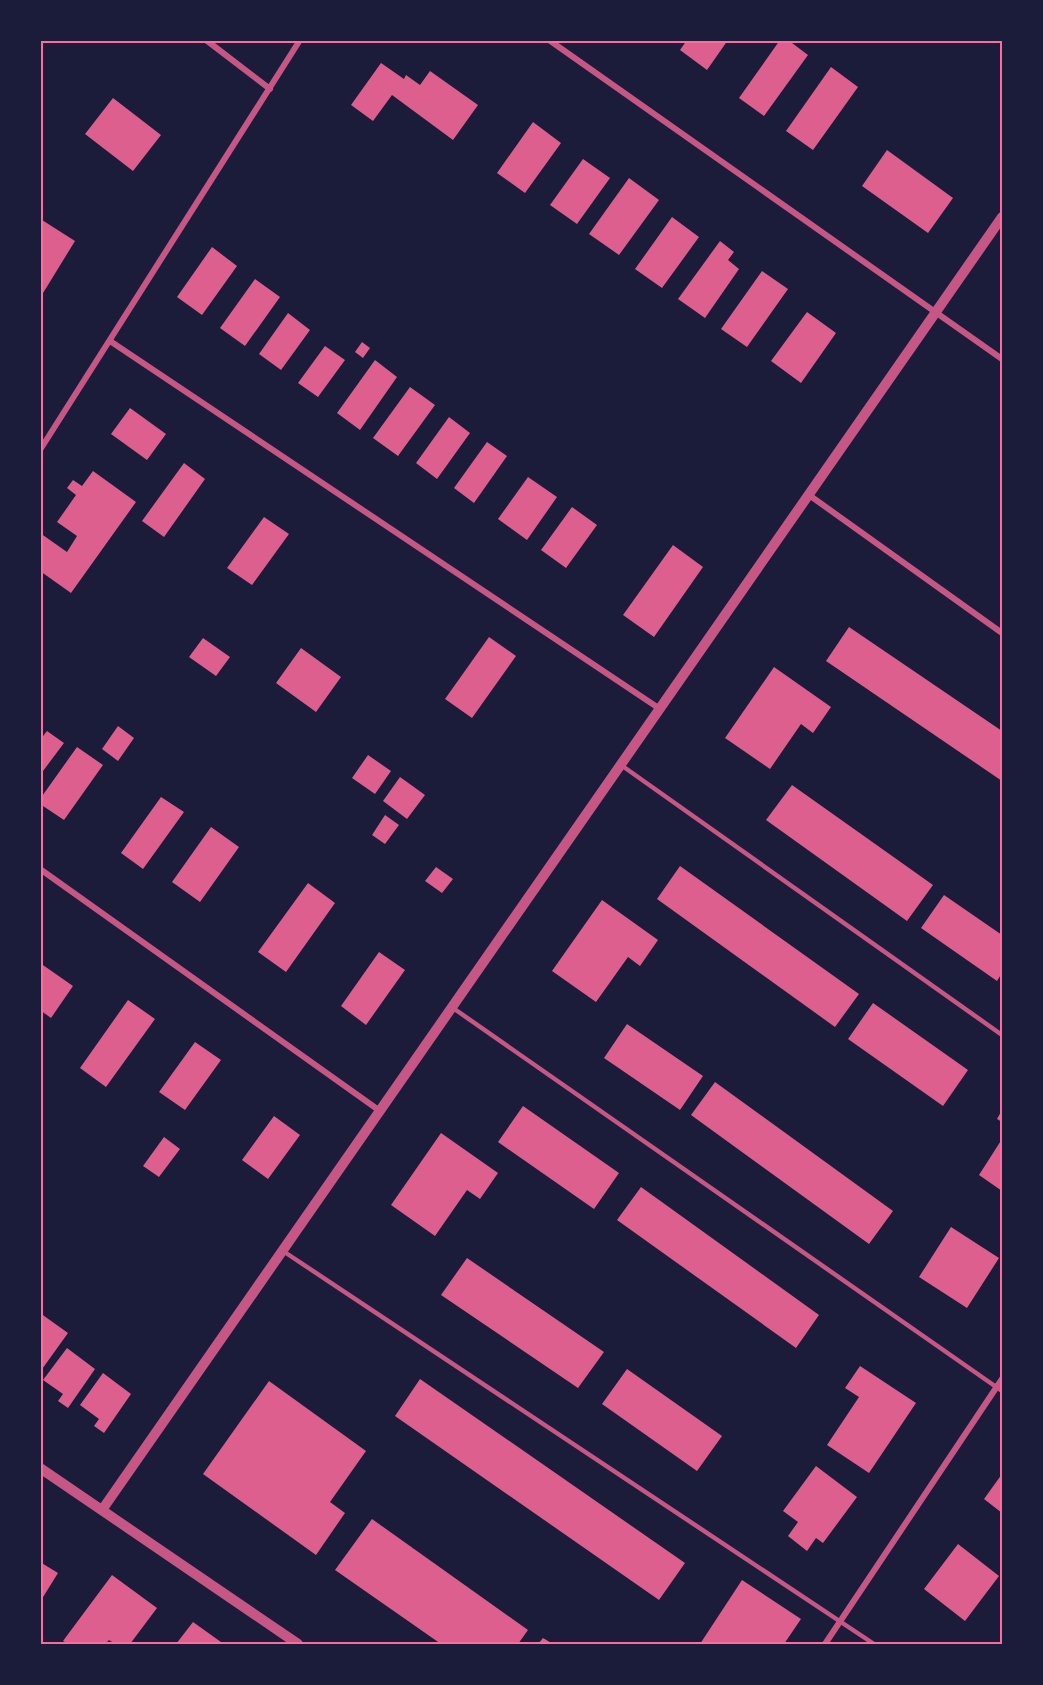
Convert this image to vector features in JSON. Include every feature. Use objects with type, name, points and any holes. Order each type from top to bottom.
[{"type":"street","points":[[206,40],[270,89]]},
{"type":"street","points":[[40,450],[300,40]]},
{"type":"street","points":[[549,40],[1002,359]]},
{"type":"street","points":[[102,1509],[1002,217]]},
{"type":"street","points":[[110,341],[660,709]]},
{"type":"street","points":[[809,495],[1002,633]]},
{"type":"street","points":[[40,869],[380,1111]]},
{"type":"street","points":[[825,1644],[1000,1389],[1002,1378]]},
{"type":"street","points":[[40,1468],[298,1644]]},
{"type":"lane","points":[[621,765],[1002,1035]]},
{"type":"lane","points":[[452,1008],[1000,1389]]},
{"type":"lane","points":[[283,1251],[874,1644]]},
{"type":"building","points":[[687,40],[728,40],[707,70],[680,50]]},
{"type":"building","points":[[780,40],[788,40],[808,55],[764,116],[739,98]]},
{"type":"building","points":[[381,63],[404,79],[406,75],[420,85],[430,71],[478,105],[453,140],[392,95],[373,121],[351,105]]},
{"type":"building","points":[[831,67],[858,87],[813,150],[786,131]]},
{"type":"building","points":[[113,98],[161,135],[133,171],[85,134]]},
{"type":"building","points":[[533,122],[561,143],[525,193],[497,173]]},
{"type":"building","points":[[887,150],[953,198],[928,233],[862,186]]},
{"type":"building","points":[[583,159],[610,178],[577,224],[550,205]]},
{"type":"building","points":[[629,178],[659,200],[619,255],[589,234]]},
{"type":"building","points":[[672,217],[699,237],[662,288],[635,269]]},
{"type":"building","points":[[42,220],[75,241],[40,298],[40,222]]},
{"type":"building","points":[[720,241],[734,252],[728,260],[739,269],[705,318],[678,299]]},
{"type":"building","points":[[212,247],[237,266],[202,315],[177,297]]},
{"type":"building","points":[[762,271],[788,289],[747,347],[721,329]]},
{"type":"building","points":[[255,279],[280,297],[245,346],[220,328]]},
{"type":"building","points":[[807,312],[836,333],[801,383],[771,361]]},
{"type":"building","points":[[288,313],[310,330],[281,370],[259,354]]},
{"type":"building","points":[[362,342],[370,348],[363,358],[355,352]]},
{"type":"building","points":[[325,346],[345,360],[318,397],[298,383]]},
{"type":"building","points":[[375,360],[397,377],[360,430],[337,413]]},
{"type":"building","points":[[410,387],[435,405],[398,456],[373,438]]},
{"type":"building","points":[[130,408],[166,434],[147,460],[111,434]]},
{"type":"building","points":[[449,417],[470,433],[437,479],[416,463]]},
{"type":"building","points":[[487,442],[507,456],[474,503],[454,488]]},
{"type":"building","points":[[184,463],[205,479],[164,537],[142,521]]},
{"type":"building","points":[[93,471],[136,502],[71,593],[40,571],[40,533],[67,552],[77,536],[57,522],[76,495],[67,488],[73,480],[82,486]]},
{"type":"building","points":[[528,477],[557,497],[527,540],[498,519]]},
{"type":"building","points":[[572,507],[597,525],[566,568],[541,550]]},
{"type":"building","points":[[264,517],[289,534],[252,585],[227,568]]},
{"type":"building","points":[[673,545],[703,567],[654,637],[623,615]]},
{"type":"building","points":[[849,627],[1002,731],[1002,781],[826,661]]},
{"type":"building","points":[[489,637],[516,656],[472,718],[445,699]]},
{"type":"building","points":[[203,638],[230,657],[216,676],[189,657]]},
{"type":"building","points":[[301,648],[341,677],[316,712],[276,683]]},
{"type":"building","points":[[774,667],[831,707],[813,733],[801,724],[770,769],[725,738]]},
{"type":"building","points":[[118,726],[134,738],[118,761],[102,749]]},
{"type":"building","points":[[47,731],[64,743],[40,775],[40,740]]},
{"type":"building","points":[[77,747],[103,765],[64,820],[40,804],[40,799]]},
{"type":"building","points":[[368,755],[391,771],[375,794],[352,778]]},
{"type":"building","points":[[400,777],[425,795],[407,819],[383,801]]},
{"type":"building","points":[[792,785],[933,885],[907,921],[766,820]]},
{"type":"building","points":[[161,797],[184,812],[143,869],[121,853]]},
{"type":"building","points":[[385,815],[399,825],[385,844],[372,835]]},
{"type":"building","points":[[211,827],[239,847],[200,902],[172,882]]},
{"type":"building","points":[[680,866],[859,994],[835,1027],[657,899]]},
{"type":"building","points":[[436,867],[453,879],[442,893],[425,881]]},
{"type":"building","points":[[308,883],[335,903],[286,972],[258,952]]},
{"type":"building","points":[[944,895],[1002,935],[1002,973],[997,981],[921,928]]},
{"type":"building","points":[[602,900],[658,940],[640,966],[628,957],[596,1002],[552,971]]},
{"type":"building","points":[[379,952],[405,970],[366,1025],[341,1006]]},
{"type":"building","points":[[40,963],[73,986],[51,1018],[40,1010]]},
{"type":"building","points":[[128,1000],[155,1019],[106,1087],[80,1068]]},
{"type":"building","points":[[873,1003],[968,1070],[943,1106],[848,1039]]},
{"type":"building","points":[[627,1024],[703,1076],[680,1110],[604,1058]]},
{"type":"building","points":[[195,1042],[221,1060],[185,1110],[159,1092]]},
{"type":"building","points":[[715,1082],[893,1211],[869,1244],[691,1115]]},
{"type":"building","points":[[523,1106],[619,1173],[594,1209],[498,1142]]},
{"type":"building","points":[[1002,1110],[1002,1122],[997,1119]]},
{"type":"building","points":[[274,1116],[300,1135],[268,1179],[242,1160]]},
{"type":"building","points":[[441,1133],[498,1173],[480,1199],[467,1190],[435,1236],[391,1205]]},
{"type":"building","points":[[164,1137],[180,1149],[159,1177],[143,1166]]},
{"type":"building","points":[[1002,1139],[1002,1191],[979,1175]]},
{"type":"building","points":[[641,1187],[819,1315],[796,1348],[617,1220]]},
{"type":"building","points":[[951,1227],[999,1258],[967,1308],[919,1277]]},
{"type":"building","points":[[467,1258],[604,1352],[578,1388],[441,1295]]},
{"type":"building","points":[[40,1313],[68,1333],[40,1372]]},
{"type":"building","points":[[67,1348],[95,1369],[68,1408],[58,1401],[63,1394],[43,1380]]},
{"type":"building","points":[[860,1366],[916,1403],[869,1473],[827,1445],[859,1397],[845,1388]]},
{"type":"building","points":[[627,1369],[722,1436],[697,1471],[602,1404]]},
{"type":"building","points":[[103,1373],[131,1394],[104,1433],[94,1426],[99,1419],[80,1405]]},
{"type":"building","points":[[420,1379],[685,1563],[659,1600],[395,1416]]},
{"type":"building","points":[[269,1381],[366,1451],[330,1502],[345,1513],[316,1555],[203,1474]]},
{"type":"building","points":[[816,1466],[857,1497],[823,1543],[816,1538],[807,1551],[788,1536],[798,1522],[783,1511]]},
{"type":"building","points":[[1002,1474],[1002,1513],[984,1499]]},
{"type":"building","points":[[372,1519],[528,1630],[518,1644],[441,1644],[335,1570]]},
{"type":"building","points":[[958,1544],[999,1576],[965,1621],[924,1589]]},
{"type":"building","points":[[40,1562],[58,1573],[40,1602]]},
{"type":"building","points":[[112,1575],[157,1608],[130,1644],[115,1644],[109,1640],[105,1644],[69,1644],[63,1641]]},
{"type":"building","points":[[742,1580],[801,1619],[784,1644],[700,1644]]},
{"type":"building","points":[[193,1622],[221,1642],[219,1644],[176,1644]]},
{"type":"building","points":[[543,1638],[553,1644],[538,1644]]}]
